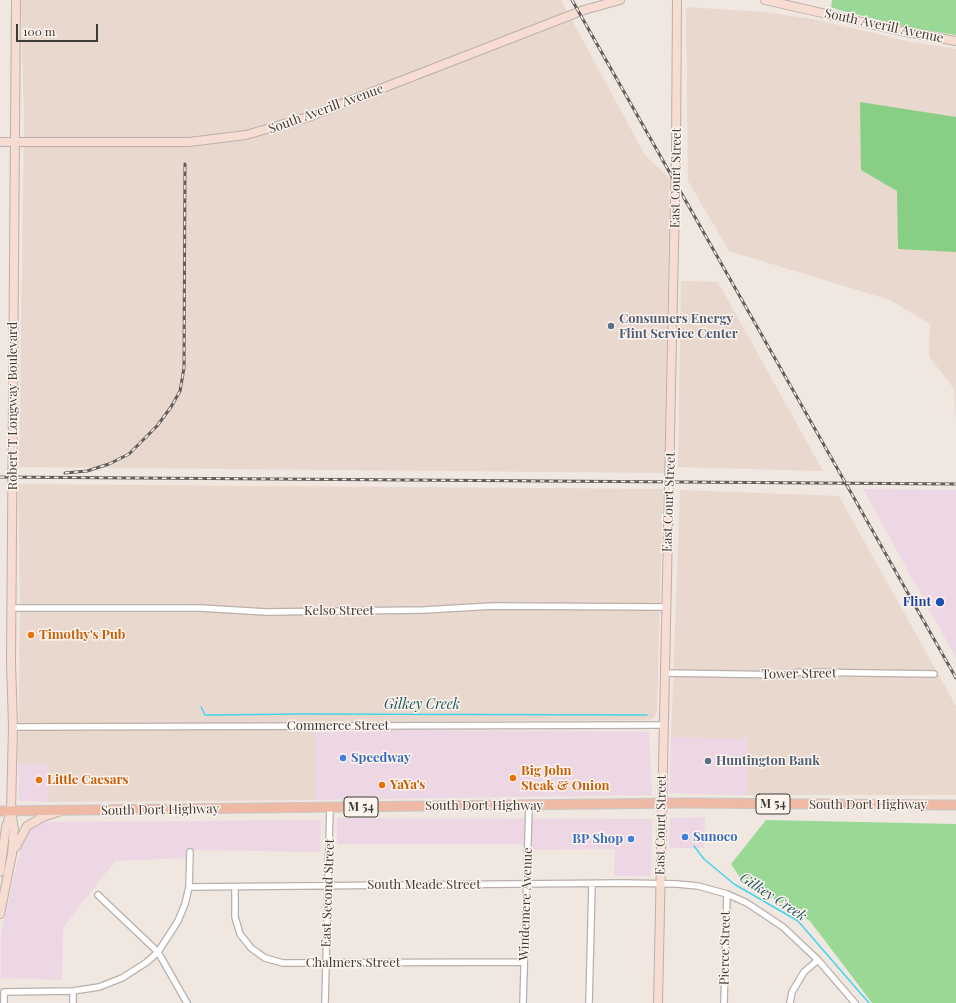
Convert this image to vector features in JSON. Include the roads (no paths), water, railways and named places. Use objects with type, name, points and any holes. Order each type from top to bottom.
[{"type":"main road","name":"South Dort Highway","points":[[11,811],[528,806],[662,803],[956,804]]},
{"type":"main road","name":"M 54","points":[[0,811],[11,811]]},
{"type":"street","name":"Robert T Longway Boulevard","points":[[0,914],[12,854],[14,829],[11,811],[13,727],[12,608],[16,0]]},
{"type":"street","name":"South Averill Avenue","points":[[0,142],[189,142],[226,138],[264,131],[308,117],[584,10],[620,0]]},
{"type":"street","name":"East Court Street","points":[[658,1003],[677,140],[677,0]]},
{"type":"street","name":"South Averill Avenue","points":[[765,0],[783,1],[901,31],[956,40]]},
{"type":"street","name":"Kelso Street","points":[[12,608],[200,608],[266,612],[424,610],[493,606],[666,607]]},
{"type":"street","name":"Tower Street","points":[[665,673],[789,675],[799,672],[934,674]]},
{"type":"street","name":"Commerce Street","points":[[13,727],[663,725]]},
{"type":"street","name":"Windemere Avenue","points":[[523,1003],[528,806]]},
{"type":"street","name":"East Second Street","points":[[325,1003],[330,807]]},
{"type":"street","name":"Robert T Longway Boulevard","points":[[0,872],[6,827],[11,811]]},
{"type":"street","points":[[12,854],[27,826],[42,817],[59,811]]},
{"type":"street","points":[[4,1003],[4,992],[73,991],[99,987],[122,978],[147,962],[158,952],[178,921],[185,904],[189,887],[190,852]]},
{"type":"street","name":"South Meade Street","points":[[189,887],[235,888],[660,883],[698,886],[727,894],[763,912],[783,927],[818,960],[854,1003]]},
{"type":"street","points":[[589,1003],[592,884]]},
{"type":"street","name":"Chalmers Street","points":[[235,888],[235,917],[240,934],[251,948],[265,958],[282,963],[524,962]]},
{"type":"street","name":"Pierce Street","points":[[724,1003],[727,894]]},
{"type":"street","points":[[98,895],[158,952],[187,1002]]},
{"type":"street","points":[[790,1003],[792,992],[804,972],[818,960]]},
{"type":"street","points":[[73,991],[73,1003]]},
{"type":"waterway","name":"Gilkey Creek","points":[[201,707],[205,715],[647,715]]},
{"type":"waterway","name":"Gilkey Creek","points":[[694,846],[704,859],[734,884],[798,921],[869,1003]]},
{"type":"railway","points":[[572,0],[956,678]]},
{"type":"railway","points":[[65,473],[87,471],[109,464],[129,454],[157,426],[171,407],[180,391],[184,368],[185,164]]},
{"type":"railway","points":[[0,477],[956,484]]},
{"type":"place","name":"Consumers Energy Flint Service Center","points":[[611,326]]},
{"type":"place","name":"Flint","points":[[940,602]]},
{"type":"place","name":"Timothy's Pub","points":[[31,635]]},
{"type":"place","name":"Speedway","points":[[343,758]]},
{"type":"place","name":"Huntington Bank","points":[[708,761]]},
{"type":"place","name":"Big John Steak & Onion","points":[[513,778]]},
{"type":"place","name":"Little Caesars","points":[[39,780]]},
{"type":"place","name":"YaYa's","points":[[382,785]]},
{"type":"place","name":"Sunoco","points":[[685,837]]},
{"type":"place","name":"BP Shop","points":[[631,839]]}]
